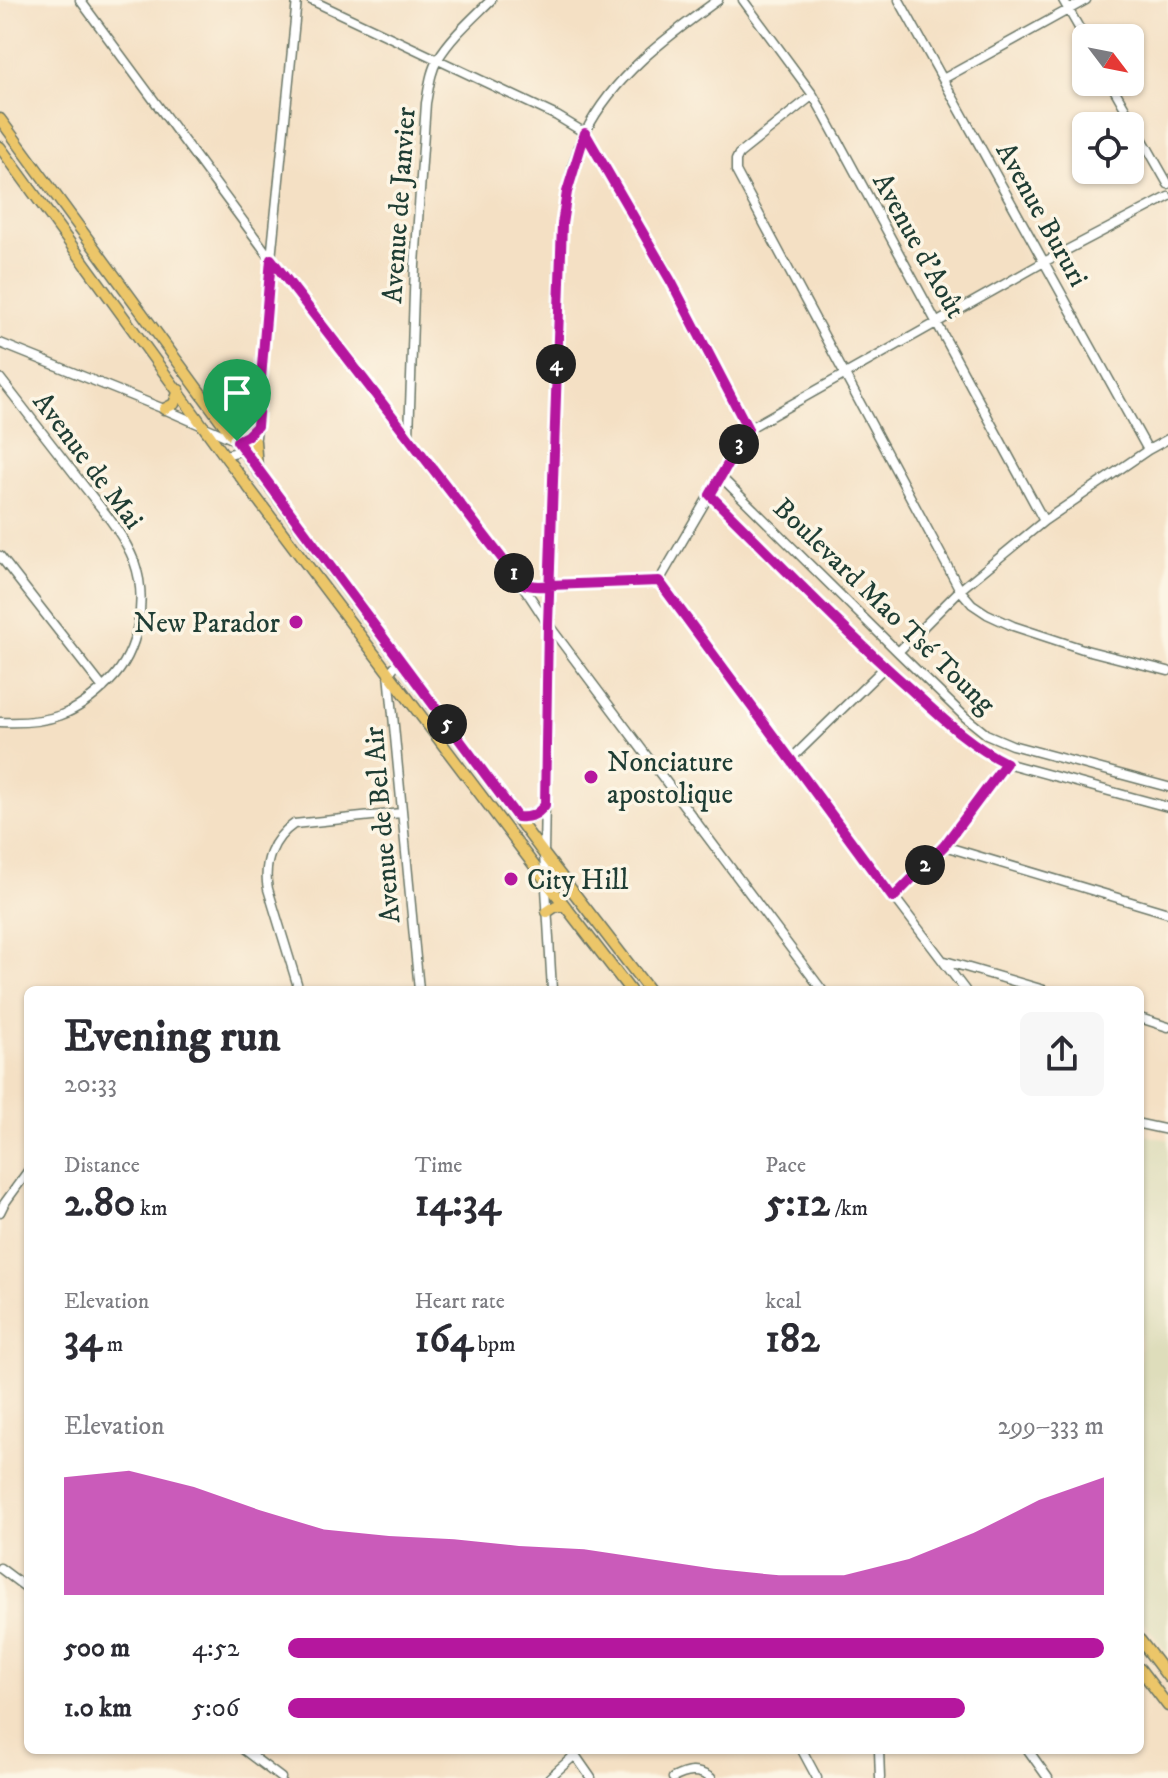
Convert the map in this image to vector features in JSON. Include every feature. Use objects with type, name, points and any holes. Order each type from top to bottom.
[{"type":"main road","points":[[0,119],[399,661],[646,986]]},
{"type":"main road","points":[[0,147],[225,455],[627,986]]},
{"type":"main road","points":[[72,245],[84,235]]},
{"type":"main road","points":[[164,409],[174,404],[179,390]]},
{"type":"main road","points":[[255,441],[257,470]]},
{"type":"main road","points":[[517,817],[531,817],[545,805]]},
{"type":"main road","points":[[547,912],[556,906],[565,906]]},
{"type":"main road","points":[[1144,1645],[1168,1677]]},
{"type":"main road","points":[[1144,1674],[1168,1706]]},
{"type":"street","points":[[80,0],[271,259],[521,583],[548,624],[819,986]]},
{"type":"street","points":[[2,346],[164,409],[240,446],[249,447],[255,441],[297,0]]},
{"type":"street","points":[[311,0],[557,116],[585,133],[672,283],[748,429]]},
{"type":"street","name":"Avenue de Janvier","points":[[409,436],[415,265],[426,103],[431,76],[447,46],[491,0]]},
{"type":"street","points":[[552,986],[544,854],[548,624],[562,224],[567,192],[585,133],[608,99],[642,58],[718,0]]},
{"type":"street","name":"Avenue d'Août","points":[[743,0],[813,95],[1044,521]]},
{"type":"street","name":"Avenue Bururi","points":[[899,0],[1148,450]]},
{"type":"street","points":[[1063,0],[1077,24]]},
{"type":"street","points":[[943,79],[1086,0]]},
{"type":"street","points":[[813,95],[739,154],[736,171],[960,590],[972,604],[1013,626],[1086,650],[1168,671]]},
{"type":"street","points":[[1118,96],[1168,184]]},
{"type":"street","points":[[659,581],[748,429],[1044,262],[1168,197]]},
{"type":"street","name":"Avenue de Mai","points":[[0,378],[126,544],[134,561],[141,598],[136,635],[128,656],[103,688],[71,712],[58,717],[27,723],[0,722]]},
{"type":"street","points":[[225,455],[240,446],[257,426]]},
{"type":"street","points":[[898,652],[960,590],[1044,521],[1168,439]]},
{"type":"street","name":"Boulevard Mao Tsé Toung","points":[[720,476],[965,717],[986,734],[1012,745],[1168,787]]},
{"type":"street","name":"Boulevard Mao Tsé Toung","points":[[710,495],[885,667],[977,747],[1006,763],[1168,807]]},
{"type":"street","points":[[0,556],[103,688]]},
{"type":"street","points":[[521,583],[530,586],[659,581]]},
{"type":"street","points":[[659,581],[893,898],[962,986]]},
{"type":"street","points":[[389,673],[399,661]]},
{"type":"street","points":[[790,760],[885,667]]},
{"type":"street","name":"Avenue de Bel Air","points":[[389,673],[419,986]]},
{"type":"street","points":[[893,898],[944,846],[1006,763]]},
{"type":"street","points":[[298,986],[265,873],[275,843],[294,824],[401,813]]},
{"type":"street","points":[[944,846],[1168,913]]},
{"type":"street","points":[[944,960],[1031,986]]},
{"type":"street","points":[[1144,1019],[1168,1027]]},
{"type":"street","points":[[1144,1125],[1168,1130]]},
{"type":"street","points":[[0,1212],[24,1177]]},
{"type":"street","points":[[0,1568],[24,1586]]},
{"type":"street","points":[[249,1754],[281,1778]]},
{"type":"street","points":[[549,1778],[575,1754]]},
{"type":"street","points":[[578,1754],[591,1778]]},
{"type":"street","points":[[804,1754],[817,1778]]},
{"type":"street","points":[[879,1754],[880,1778]]},
{"type":"street","points":[[1031,1754],[1048,1778]]},
{"type":"street","points":[[673,1778],[693,1771],[711,1778]]},
{"type":"shaded area","points":[[1144,1135],[1168,1140],[1168,1654],[1144,1622]]},
{"type":"place","name":"New Parador","points":[[296,622]]},
{"type":"place","name":"Nonciature apostolique","points":[[591,777]]},
{"type":"place","name":"City Hill","points":[[511,879]]},
{"type":"route","points":[[237,441],[257,426],[271,259],[521,583],[540,586],[550,585],[659,581],[893,898],[944,846],[1006,763],[977,747],[885,667],[710,495],[748,429],[672,283],[585,133],[567,192],[562,224],[559,270],[556,401],[550,585],[548,624],[545,805],[540,812],[531,817],[517,817],[237,441]]}]
